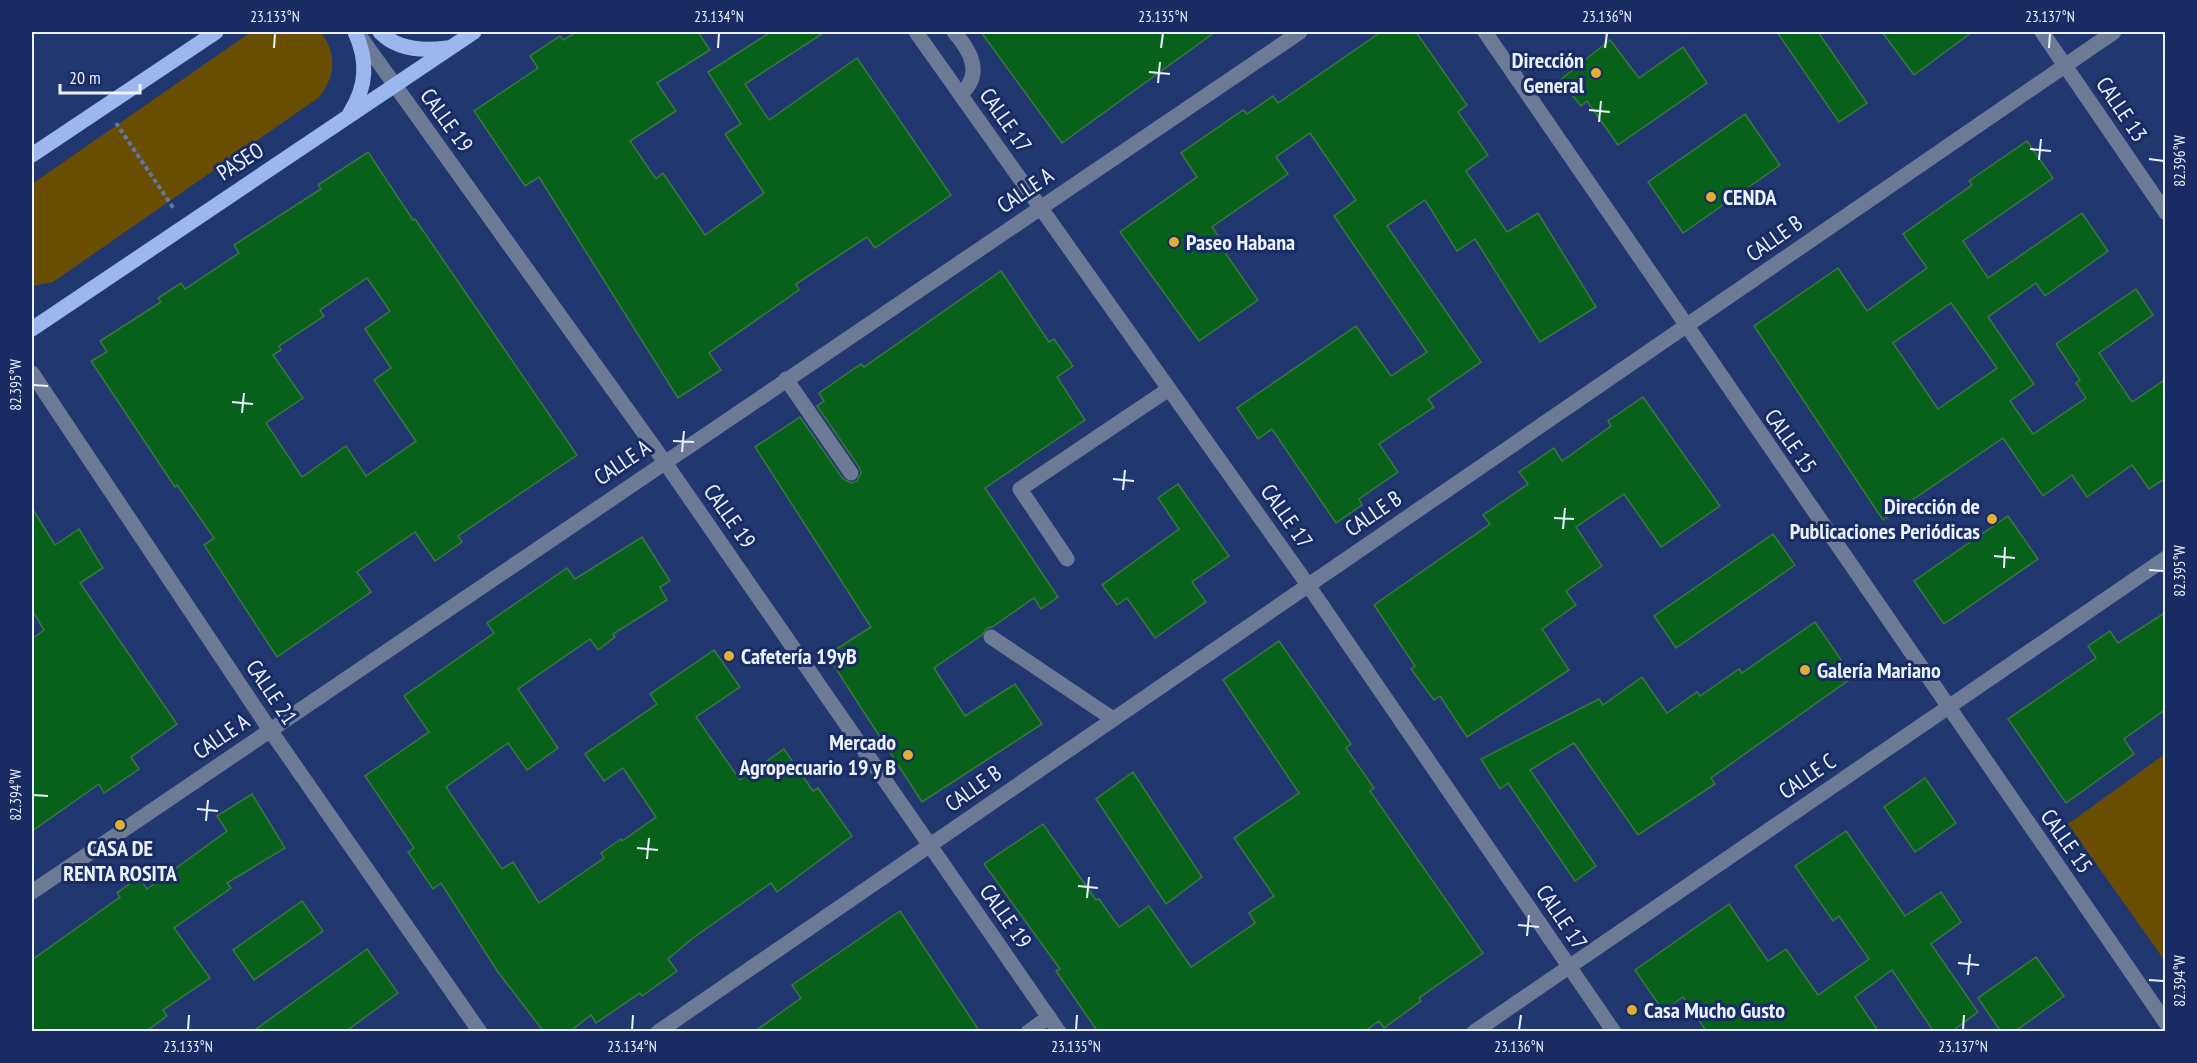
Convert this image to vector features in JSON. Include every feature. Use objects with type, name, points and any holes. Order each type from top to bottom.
[{"type":"main road","points":[[32,155],[216,32]]},
{"type":"main road","points":[[347,118],[360,97],[365,73],[363,48],[355,32]]},
{"type":"main road","points":[[380,32],[405,46],[429,51],[453,47]]},
{"type":"main road","name":"PASEO","points":[[32,329],[185,224],[474,32]]},
{"type":"main road","points":[[32,317],[57,312]]},
{"type":"street","name":"CALLE 19","points":[[355,32],[664,461],[1059,1032]]},
{"type":"street","name":"CALLE 17","points":[[916,32],[1308,585],[1614,1032]]},
{"type":"street","points":[[954,32],[964,44],[974,63],[970,86],[961,94]]},
{"type":"street","name":"CALLE A","points":[[32,892],[664,461],[1300,32]]},
{"type":"street","name":"CALLE 15","points":[[1485,32],[2166,1023]]},
{"type":"street","name":"CALLE 13","points":[[2042,32],[2166,213]]},
{"type":"street","name":"CALLE B","points":[[658,1032],[2114,32]]},
{"type":"street","name":"CALLE 21","points":[[32,373],[270,730],[480,1032]]},
{"type":"street","points":[[786,379],[851,473]]},
{"type":"street","points":[[1067,559],[1020,489],[1169,389]]},
{"type":"street","name":"CALLE C","points":[[1474,1032],[2166,558]]},
{"type":"street","points":[[991,637],[1113,719]]},
{"type":"street","points":[[1028,1032],[1049,1017]]},
{"type":"street","points":[[2160,1032],[2166,1028]]},
{"type":"path","points":[[105,107],[185,224]]},
{"type":"shaded area","points":[[251,32],[321,32],[330,49],[332,65],[328,82],[318,98],[53,282],[32,286],[32,184]]},
{"type":"shaded area","points":[[2165,754],[2165,961],[2068,824]]},
{"type":"building","points":[[577,32],[698,32],[710,50],[657,83],[676,111],[630,141],[656,179],[663,173],[705,235],[764,193],[725,134],[741,124],[708,72],[771,32],[825,32],[745,84],[769,120],[857,58],[951,195],[875,248],[867,237],[796,284],[799,290],[709,353],[721,370],[678,398],[539,177],[525,186],[474,111],[538,68],[530,56],[560,36],[563,40]]},
{"type":"building","points":[[981,32],[1215,32],[1062,143]]},
{"type":"building","points":[[1381,32],[1416,32],[1467,105],[1458,112],[1488,155],[1466,171],[1507,232],[1538,213],[1596,307],[1540,342],[1475,239],[1457,251],[1425,200],[1387,226],[1481,362],[1428,399],[1434,407],[1379,444],[1398,472],[1359,499],[1362,505],[1336,523],[1272,429],[1258,439],[1237,408],[1356,326],[1391,376],[1427,352],[1334,216],[1356,200],[1310,133],[1276,157],[1288,174],[1212,227],[1229,251],[1226,254],[1258,300],[1199,341],[1120,232],[1197,177],[1181,153],[1243,110],[1247,114],[1273,96],[1278,103]]},
{"type":"building","points":[[1777,32],[1818,32],[1867,103],[1839,122]]},
{"type":"building","points":[[1882,32],[1972,32],[1914,75]]},
{"type":"building","points":[[1610,40],[1639,78],[1683,47],[1707,83],[1618,145],[1587,101],[1581,106],[1560,80]]},
{"type":"building","points":[[1745,114],[1780,165],[1683,233],[1648,182]]},
{"type":"building","points":[[2027,141],[2053,178],[1963,241],[1988,278],[2082,213],[2108,251],[2045,296],[2036,283],[1988,317],[2034,384],[2010,401],[2033,434],[2086,398],[2076,383],[2080,380],[2056,344],[2136,289],[2153,315],[2099,353],[2132,402],[2166,379],[2166,478],[2149,489],[2132,465],[2087,497],[2072,475],[2043,496],[2003,438],[1883,520],[1754,326],[1838,268],[1867,311],[1927,268],[1903,234],[1972,185],[1969,181]],"holes":[[[1951,303],[1997,368],[1938,409],[1893,343]]]},
{"type":"building","points":[[368,152],[577,455],[458,536],[462,542],[435,561],[415,532],[357,572],[371,592],[277,657],[204,545],[214,538],[177,485],[175,487],[91,361],[107,352],[100,341],[161,302],[158,298],[181,283],[185,289],[239,253],[234,245],[321,189],[318,185]],"holes":[[[367,278],[390,311],[365,329],[391,368],[374,380],[416,441],[366,476],[346,446],[302,477],[266,423],[303,398],[273,355],[281,350],[279,346],[324,316],[320,310]]]},
{"type":"building","points":[[1001,271],[1049,342],[1054,339],[1073,366],[1057,377],[1085,420],[985,488],[1058,597],[1041,609],[1034,598],[986,629],[982,635],[934,668],[965,716],[1015,684],[1042,724],[922,802],[827,655],[871,627],[755,447],[800,417],[843,479],[851,483],[857,481],[861,473],[859,467],[817,406],[824,401],[819,393],[861,364],[864,367]]},
{"type":"building","points":[[1643,397],[1720,506],[1661,547],[1624,494],[1576,527],[1602,566],[1566,591],[1576,605],[1542,629],[1569,670],[1467,737],[1440,696],[1434,700],[1411,669],[1415,666],[1374,605],[1490,524],[1483,515],[1528,484],[1519,472],[1554,448],[1562,461],[1611,426],[1608,421]]},
{"type":"building","points":[[1178,484],[1229,556],[1192,582],[1206,602],[1155,638],[1127,598],[1117,605],[1102,585],[1179,529],[1158,498]]},
{"type":"building","points":[[32,508],[55,545],[79,529],[103,568],[80,583],[177,724],[131,757],[139,769],[104,793],[99,784],[32,831],[32,639],[44,630],[32,610]]},
{"type":"building","points":[[2008,516],[2038,559],[1944,624],[1914,581]]},
{"type":"building","points":[[1773,534],[1795,565],[1676,648],[1654,616]]},
{"type":"building","points":[[642,537],[670,581],[660,587],[667,600],[613,634],[615,637],[598,650],[590,639],[518,689],[558,748],[527,770],[508,743],[446,787],[502,869],[513,862],[539,903],[604,858],[601,853],[656,817],[623,768],[604,781],[585,754],[657,704],[650,694],[714,650],[740,687],[696,717],[740,780],[784,749],[813,791],[818,788],[852,836],[777,892],[771,883],[693,938],[668,959],[677,971],[642,996],[640,993],[596,1023],[591,1015],[569,1032],[544,1032],[498,972],[441,883],[433,889],[408,852],[414,848],[365,776],[429,732],[404,696],[494,633],[487,623],[567,568],[575,579]]},
{"type":"building","points":[[2166,612],[2166,709],[2124,739],[2134,754],[2066,803],[2008,719],[2096,658],[2088,646],[2110,631],[2118,643]]},
{"type":"building","points":[[1815,622],[1853,677],[1711,778],[1715,784],[1638,835],[1574,743],[1530,770],[1596,866],[1575,881],[1508,783],[1500,789],[1481,759],[1599,699],[1603,705],[1642,677],[1667,713],[1697,692],[1700,696],[1739,669],[1742,673]]},
{"type":"building","points":[[1279,641],[1351,744],[1346,748],[1374,788],[1370,791],[1483,953],[1419,998],[1421,1001],[1384,1028],[1379,1021],[1364,1032],[1098,1032],[1056,971],[1060,969],[984,864],[1043,824],[1096,900],[1099,899],[1119,927],[1149,906],[1191,967],[1255,923],[1249,913],[1274,896],[1234,838],[1299,793],[1223,680]]},
{"type":"building","points":[[1133,772],[1202,877],[1166,904],[1096,799]]},
{"type":"building","points":[[1925,778],[1956,823],[1915,852],[1884,807]]},
{"type":"building","points":[[252,794],[285,848],[227,883],[231,888],[174,928],[210,978],[163,1010],[167,1016],[145,1032],[32,1032],[32,960],[120,897],[117,893],[139,877],[147,889],[227,831],[217,816]]},
{"type":"building","points":[[1846,831],[1905,916],[1941,892],[1961,922],[1931,944],[1978,1012],[1951,1032],[1934,1032],[1892,970],[1855,997],[1879,1032],[1707,1032],[1683,997],[1663,1011],[1635,970],[1729,904],[1768,961],[1786,949],[1818,995],[1869,959],[1839,916],[1833,921],[1795,866]]},
{"type":"building","points":[[302,901],[323,931],[254,980],[233,950]]},
{"type":"building","points":[[900,911],[980,1032],[754,1032],[801,998],[792,985]]},
{"type":"building","points":[[367,949],[398,993],[345,1032],[252,1032]]},
{"type":"building","points":[[2036,957],[2064,996],[2014,1032],[2001,1032],[1978,998]]},
{"type":"place","name":"Dirección General","points":[[1596,73]]},
{"type":"place","name":"CENDA","points":[[1711,197]]},
{"type":"place","name":"Paseo Habana","points":[[1174,242]]},
{"type":"place","name":"Dirección de Publicaciones Periódicas","points":[[1992,519]]},
{"type":"place","name":"Cafetería 19yB","points":[[729,656]]},
{"type":"place","name":"Galería Mariano","points":[[1805,670]]},
{"type":"place","name":"Mercado Agropecuario 19 y B","points":[[908,755]]},
{"type":"place","name":"CASA DE RENTA ROSITA","points":[[120,825]]},
{"type":"place","name":"Casa Mucho Gusto","points":[[1632,1010]]}]
